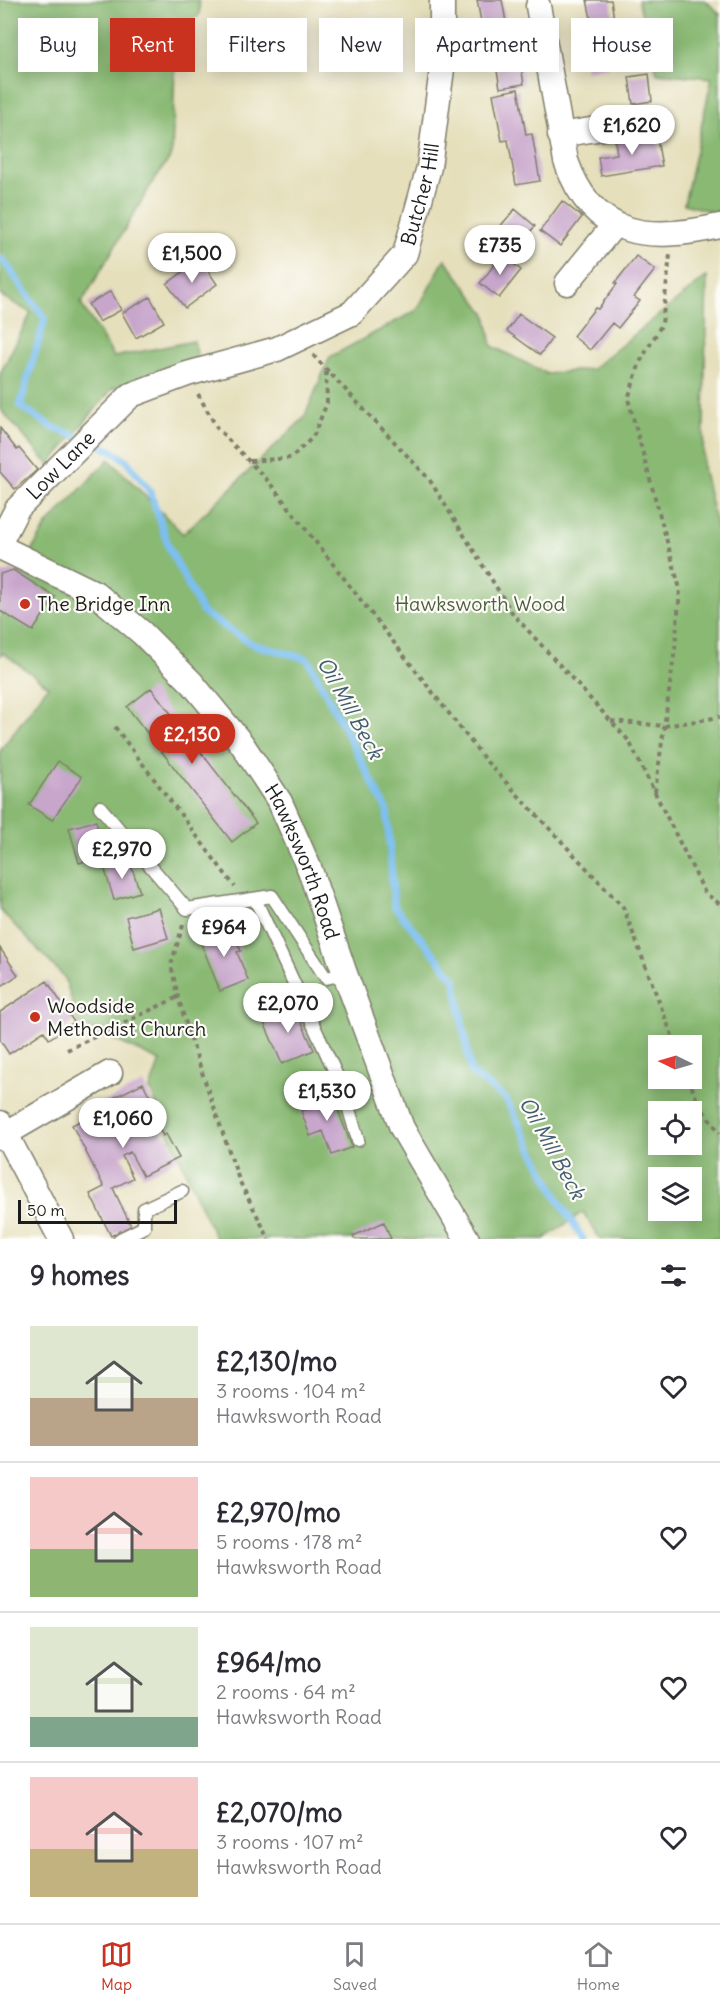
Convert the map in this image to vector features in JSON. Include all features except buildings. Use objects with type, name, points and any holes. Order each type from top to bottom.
[{"type":"street","name":"Butcher Hill","points":[[131,395],[187,374],[276,349],[352,313],[405,254],[429,166],[442,69],[441,0]]},
{"type":"street","points":[[538,6],[560,135],[566,161],[580,193],[590,205],[615,224],[635,232],[682,232],[720,226]]},
{"type":"street","points":[[560,135],[609,127]]},
{"type":"street","points":[[567,283],[615,224]]},
{"type":"street","name":"Low Lane","points":[[0,542],[6,516],[17,509],[131,395]]},
{"type":"street","name":"Hawksworth Road","points":[[0,547],[95,593],[142,633],[200,692],[242,744],[280,802],[310,870],[345,974],[402,1128],[467,1239]]},
{"type":"street","points":[[61,1239],[2,1132],[110,1073]]},
{"type":"lane","points":[[100,807],[187,909],[273,896],[326,978],[345,974]]},
{"type":"lane","points":[[255,899],[343,1089],[358,1140]]},
{"type":"lane","points":[[120,1239],[144,1227],[144,1209],[182,1191]]},
{"type":"path","points":[[655,792],[665,726],[680,589],[628,399],[640,362],[662,324],[671,248],[682,232]]},
{"type":"path","points":[[300,338],[429,479],[513,614],[628,741],[705,893],[720,904]]},
{"type":"path","points":[[249,461],[291,458],[313,437],[327,404],[326,368]]},
{"type":"path","points":[[187,374],[217,428],[269,482],[486,761],[623,907],[672,1035]]},
{"type":"path","points":[[610,721],[665,726],[720,717]]},
{"type":"path","points":[[116,727],[239,892]]},
{"type":"path","points":[[187,909],[171,965],[178,997],[239,1180],[269,1239]]},
{"type":"path","points":[[67,1050],[178,997]]},
{"type":"path","points":[[692,1089],[699,1105],[720,1132]]},
{"type":"green space","points":[[0,0],[199,0],[200,14],[195,18],[110,18],[110,72],[175,72],[172,155],[152,183],[81,304],[114,357],[194,341],[198,358],[112,389],[49,465],[0,409],[0,374],[31,313],[0,295]]},
{"type":"green space","points":[[638,0],[705,0],[720,14],[720,214],[684,204],[712,78],[657,73],[673,72],[673,18],[643,18]]},
{"type":"green space","name":"Hawksworth Wood","points":[[445,259],[486,314],[492,346],[547,374],[592,369],[707,276],[703,467],[720,543],[720,1239],[600,1239],[583,1212],[544,1239],[216,1239],[150,1089],[160,1061],[78,1023],[65,978],[0,910],[0,751],[48,686],[3,653],[0,656],[0,603],[47,525],[109,459],[183,534],[304,418],[330,357],[417,310]]},
{"type":"waterway","name":"Oil Mill Beck","points":[[0,260],[3,260],[45,319],[20,406],[52,427],[81,438]]},
{"type":"waterway","name":"Oil Mill Beck","points":[[91,442],[111,450],[127,461],[150,491],[169,548],[202,612],[252,644],[308,659],[387,810],[394,906],[455,979],[471,1073],[506,1099],[561,1204],[583,1239]]},
{"type":"place","name":"The Bridge Inn","points":[[25,604]]},
{"type":"place","name":"Woodside Methodist Church","points":[[35,1017]]}]
